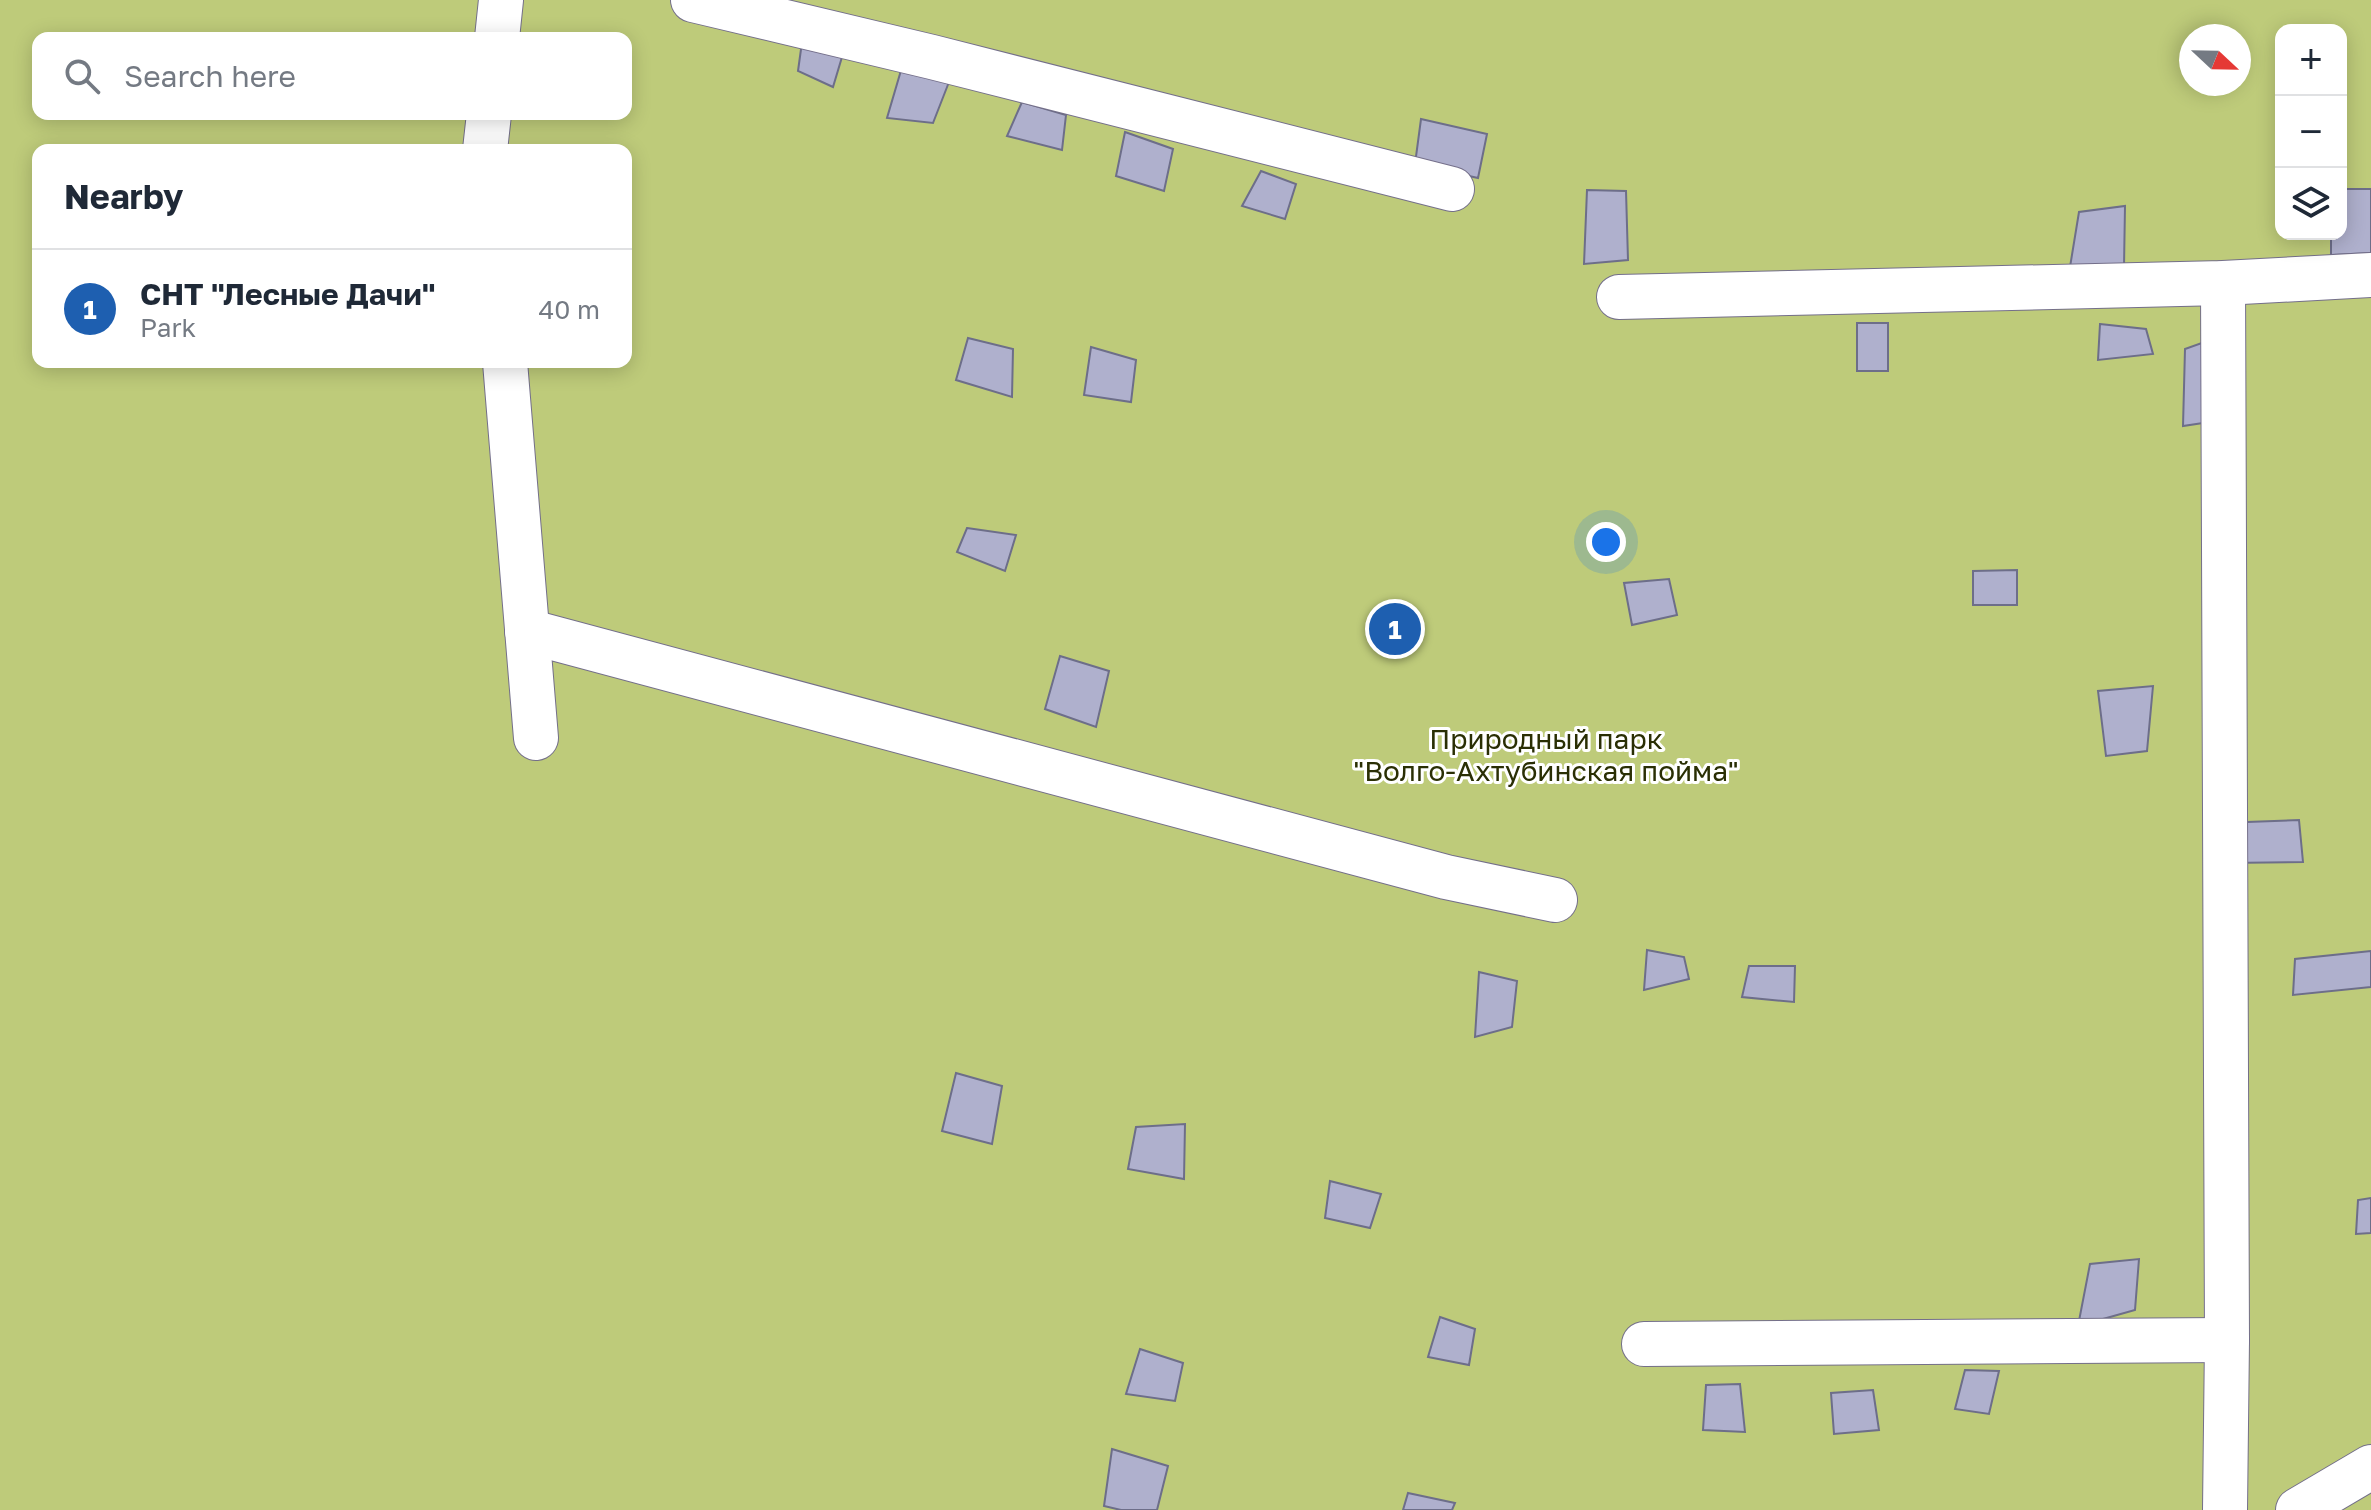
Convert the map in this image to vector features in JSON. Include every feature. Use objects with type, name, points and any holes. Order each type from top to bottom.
[{"type":"street","points":[[498,32],[501,0]]},
{"type":"street","points":[[693,0],[1452,189]]},
{"type":"street","points":[[486,144],[488,120]]},
{"type":"street","points":[[1619,297],[2223,283],[2371,275]]},
{"type":"street","points":[[2223,283],[2225,1510]]},
{"type":"street","points":[[505,368],[536,738]]},
{"type":"street","points":[[527,631],[1446,877],[1555,900]]},
{"type":"street","points":[[1644,1344],[2227,1340]]},
{"type":"street","points":[[2298,1510],[2371,1467]]},
{"type":"green space","name":"Природный парк \"Волго-Ахтубинская пойма\"","points":[[0,0],[2371,0],[2371,1510],[0,1510]]},
{"type":"building","points":[[848,37],[833,87],[798,71],[802,42]]},
{"type":"building","points":[[902,67],[949,82],[933,123],[887,118]]},
{"type":"building","points":[[1022,102],[1066,115],[1062,150],[1007,136]]},
{"type":"building","points":[[1421,119],[1487,134],[1478,178],[1415,164]]},
{"type":"building","points":[[1125,132],[1173,149],[1164,191],[1116,176]]},
{"type":"building","points":[[1261,171],[1296,184],[1285,219],[1242,206]]},
{"type":"building","points":[[2347,189],[2371,189],[2371,253],[2331,255],[2331,240],[2347,240]]},
{"type":"building","points":[[1587,190],[1626,191],[1628,260],[1584,264]]},
{"type":"building","points":[[2125,206],[2124,267],[2070,267],[2079,212]]},
{"type":"building","points":[[1857,323],[1888,323],[1888,371],[1857,371]]},
{"type":"building","points":[[2100,324],[2146,329],[2153,354],[2098,360]]},
{"type":"building","points":[[968,338],[1013,349],[1012,397],[956,380]]},
{"type":"building","points":[[2210,340],[2223,420],[2183,426],[2185,349]]},
{"type":"building","points":[[1091,347],[1136,360],[1131,402],[1084,395]]},
{"type":"building","points":[[967,528],[1016,535],[1005,571],[957,552]]},
{"type":"building","points":[[2017,570],[2017,605],[1973,605],[1973,571]]},
{"type":"building","points":[[1669,579],[1677,615],[1632,625],[1624,583]]},
{"type":"building","points":[[1060,656],[1109,671],[1096,727],[1045,709]]},
{"type":"building","points":[[2153,686],[2147,751],[2106,756],[2098,691]]},
{"type":"building","points":[[2299,820],[2303,862],[2226,863],[2247,822]]},
{"type":"building","points":[[1647,950],[1684,957],[1689,979],[1644,990]]},
{"type":"building","points":[[2371,951],[2371,987],[2293,995],[2295,959]]},
{"type":"building","points":[[1749,966],[1795,966],[1794,1002],[1742,997]]},
{"type":"building","points":[[1479,972],[1517,981],[1512,1027],[1475,1037]]},
{"type":"building","points":[[956,1073],[1002,1086],[992,1144],[942,1131]]},
{"type":"building","points":[[1185,1124],[1184,1179],[1128,1169],[1136,1127]]},
{"type":"building","points":[[1330,1181],[1381,1194],[1370,1228],[1325,1218]]},
{"type":"building","points":[[2371,1198],[2371,1233],[2356,1234],[2358,1200]]},
{"type":"building","points":[[2139,1259],[2135,1310],[2078,1326],[2090,1264]]},
{"type":"building","points":[[1440,1317],[1475,1329],[1469,1365],[1428,1357]]},
{"type":"building","points":[[1140,1349],[1183,1363],[1175,1401],[1126,1394]]},
{"type":"building","points":[[1965,1370],[1999,1371],[1989,1414],[1955,1409]]},
{"type":"building","points":[[1740,1384],[1745,1432],[1703,1430],[1706,1385]]},
{"type":"building","points":[[1873,1390],[1879,1430],[1834,1434],[1831,1393]]},
{"type":"building","points":[[1112,1449],[1168,1466],[1157,1510],[1121,1510],[1104,1506]]},
{"type":"building","points":[[1408,1493],[1455,1503],[1452,1510],[1403,1510]]},
{"type":"place","name":"СНТ \"Лесные Дачи\"","points":[[1395,629]]}]
